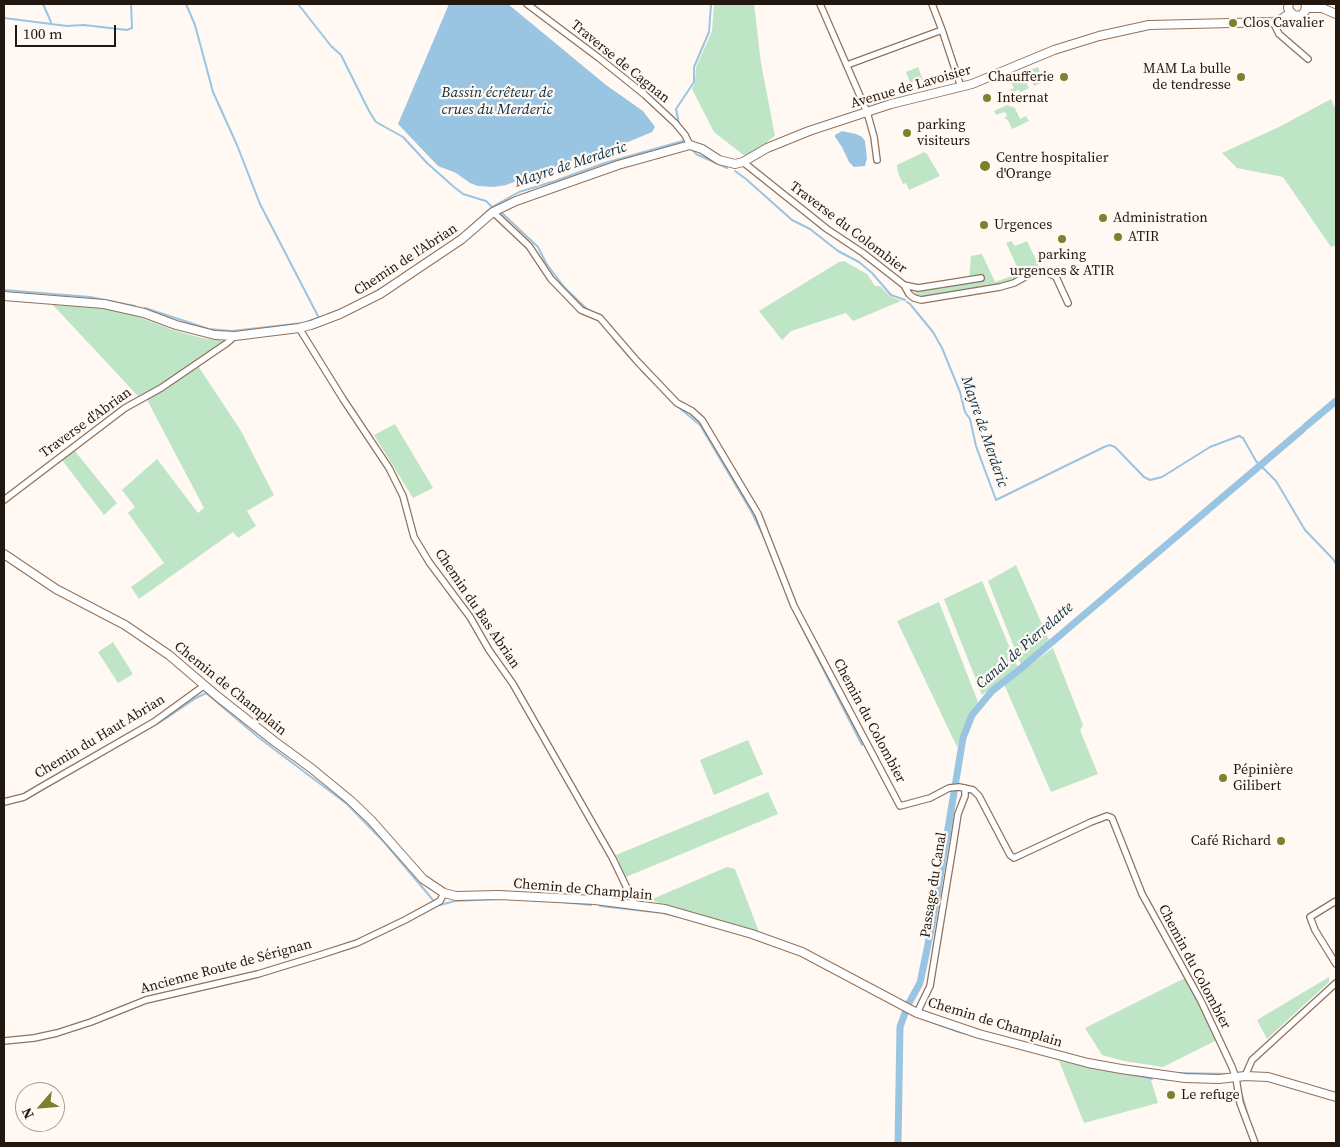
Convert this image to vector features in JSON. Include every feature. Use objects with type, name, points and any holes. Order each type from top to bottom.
[{"type":"street","name":"Traverse de Cagnan","points":[[527,4],[645,95],[683,132],[688,146]]},
{"type":"street","points":[[820,4],[867,112],[874,137],[876,160]]},
{"type":"street","points":[[932,4],[961,87]]},
{"type":"street","points":[[1289,4],[1288,8],[1291,13]]},
{"type":"street","name":"Avenue de Lavoisier","points":[[743,162],[767,148],[809,131],[867,112],[961,87],[1063,47],[1135,27],[1273,22],[1291,13],[1299,16],[1304,13],[1306,6],[1322,8],[1336,14]]},
{"type":"street","points":[[1273,22],[1280,34],[1308,59]]},
{"type":"street","points":[[847,65],[942,30]]},
{"type":"street","points":[[688,146],[702,150],[719,160],[736,164],[743,162]]},
{"type":"street","name":"Chemin de l'Abrian","points":[[4,296],[104,304],[215,335],[235,336],[299,328],[340,314],[380,294],[462,239],[493,212],[516,201],[618,165],[688,146]]},
{"type":"street","name":"Traverse du Colombier","points":[[743,162],[820,223],[904,285],[914,298],[921,300],[1014,284],[1034,272],[1043,270],[1056,277],[1068,303]]},
{"type":"street","name":"Chemin du Colombier","points":[[493,212],[529,246],[551,279],[581,310],[600,318],[637,361],[678,403],[692,411],[702,420],[758,514],[794,606],[900,806],[959,788],[974,790],[1010,855],[1014,858],[1091,822],[1107,816],[1112,818],[1142,894],[1201,1001],[1236,1078]]},
{"type":"street","points":[[904,285],[918,288],[981,278]]},
{"type":"street","name":"Chemin du Bas Abrian","points":[[299,328],[389,468],[403,496],[414,537],[429,562],[470,617],[489,650],[513,684],[613,859],[635,906]]},
{"type":"street","name":"Traverse d'Abrian","points":[[4,500],[125,408],[160,388],[227,344],[235,336]]},
{"type":"street","name":"Chemin de Champlain","points":[[4,554],[56,589],[125,625],[169,655],[350,800],[371,820],[423,879],[444,893],[456,896],[499,895],[595,900],[666,909],[780,943],[844,973],[917,1013],[979,1034],[1088,1063],[1154,1075],[1185,1078],[1268,1077],[1336,1097]]},
{"type":"street","name":"Chemin du Haut Abrian","points":[[4,802],[32,792],[147,726],[206,685]]},
{"type":"street","name":"Passage du Canal","points":[[917,1013],[930,986],[954,838],[959,788]]},
{"type":"street","name":"Ancienne Route de Sérignan","points":[[4,1041],[34,1038],[57,1033],[91,1022],[146,1000],[258,974],[357,943],[440,901],[444,893]]},
{"type":"street","points":[[1336,901],[1310,917],[1315,930],[1336,964]]},
{"type":"street","points":[[1245,1076],[1252,1060],[1336,983]]},
{"type":"street","points":[[1236,1078],[1240,1103],[1255,1143]]},
{"type":"green space","points":[[714,4],[754,4],[761,63],[775,136],[746,157],[714,132],[692,89],[695,82],[696,67],[712,31]]},
{"type":"green space","points":[[918,67],[923,80],[910,83],[906,72]]},
{"type":"green space","points":[[1038,67],[1044,82],[1034,86],[1030,74],[1022,78],[1023,83],[1026,82],[1029,88],[1021,92],[1018,90],[1012,93],[1010,90],[1014,88],[1009,78]]},
{"type":"green space","points":[[1331,99],[1336,110],[1336,245],[1331,247],[1283,177],[1237,168],[1222,153],[1279,127]]},
{"type":"green space","points":[[1007,105],[1015,108],[1020,119],[1026,116],[1029,121],[1012,129],[1008,120],[1004,118],[1007,116],[1005,112],[996,115],[994,111]]},
{"type":"green space","points":[[924,152],[940,176],[909,190],[906,183],[903,184],[897,165]]},
{"type":"green space","points":[[1011,241],[1015,246],[1027,241],[1039,269],[1014,282],[922,299],[914,296],[914,293],[917,292],[969,282],[971,256],[982,254],[995,282],[1020,273],[1006,243]]},
{"type":"green space","points":[[844,261],[867,274],[875,286],[880,286],[890,296],[901,301],[853,321],[846,313],[791,331],[782,340],[759,311],[839,262]]},
{"type":"green space","points":[[51,303],[100,307],[131,314],[173,330],[202,338],[224,341],[161,384],[138,396]]},
{"type":"green space","points":[[198,366],[241,431],[274,495],[247,511],[256,526],[238,538],[233,532],[139,599],[131,587],[164,563],[128,513],[135,507],[122,490],[157,459],[198,513],[204,508],[146,398]]},
{"type":"green space","points":[[395,424],[433,488],[413,498],[374,435]]},
{"type":"green space","points":[[74,450],[117,503],[104,515],[62,460]]},
{"type":"green space","points":[[1016,565],[1049,640],[1021,665],[988,581]]},
{"type":"green space","points":[[982,581],[1019,670],[982,695],[944,599]]},
{"type":"green space","points":[[939,602],[978,702],[969,715],[957,747],[897,621]]},
{"type":"green space","points":[[113,642],[133,674],[118,683],[98,652]]},
{"type":"green space","points":[[1053,648],[1083,725],[1080,730],[1098,774],[1051,792],[1004,684]]},
{"type":"green space","points":[[748,740],[763,774],[714,795],[700,760]]},
{"type":"green space","points":[[768,792],[778,814],[626,877],[616,855]]},
{"type":"green space","points":[[727,867],[735,869],[759,932],[650,900]]},
{"type":"green space","points":[[1329,977],[1329,982],[1267,1039],[1257,1020]]},
{"type":"green space","points":[[1185,978],[1217,1040],[1163,1067],[1124,1061],[1102,1055],[1085,1028]]},
{"type":"green space","points":[[1059,1061],[1151,1080],[1158,1103],[1084,1123]]},
{"type":"water","name":"Bassin écrêteur de crues du Merderic","points":[[449,4],[508,4],[606,85],[643,111],[655,127],[652,132],[506,185],[494,187],[478,186],[470,183],[456,173],[438,166],[398,124]]},
{"type":"water","points":[[842,131],[856,134],[865,141],[867,158],[865,166],[854,167],[849,162],[835,137],[835,135]]},
{"type":"waterway","points":[[43,4],[51,22]]},
{"type":"waterway","name":"Mayre de Merderic","points":[[4,18],[67,26],[84,25],[127,30],[132,28],[131,4]]},
{"type":"waterway","points":[[186,4],[195,25],[213,92],[237,145],[260,204],[319,318]]},
{"type":"waterway","name":"Mayre de Merderic","points":[[298,4],[331,46],[341,55],[376,122],[403,137],[427,163],[463,194],[486,201],[492,207],[519,192],[605,163],[683,141]]},
{"type":"waterway","points":[[679,124],[676,109],[694,82],[694,67],[709,32],[711,4]]},
{"type":"waterway","name":"Mayre de Merderic","points":[[692,149],[696,154],[727,168]]},
{"type":"waterway","name":"Mayre de Merderic","points":[[735,171],[792,220],[810,229],[838,251],[859,262],[872,273],[891,295],[905,300]]},
{"type":"waterway","points":[[456,239],[492,207]]},
{"type":"waterway","points":[[502,213],[538,247],[546,263],[564,287],[588,310]]},
{"type":"waterway","points":[[368,296],[396,279]]},
{"type":"waterway","points":[[4,290],[90,297],[135,306]]},
{"type":"waterway","name":"Mayre de Merderic","points":[[907,302],[933,332],[942,348],[960,392],[965,412],[970,419],[976,446],[996,500],[1110,445],[1115,447],[1144,477],[1150,480],[1162,477],[1210,447],[1239,436],[1243,438],[1256,461],[1276,481],[1305,530],[1336,564]]},
{"type":"waterway","points":[[145,308],[209,329],[232,331],[303,323],[324,316]]},
{"type":"waterway","points":[[328,314],[342,309]]},
{"type":"waterway","points":[[613,338],[633,361]]},
{"type":"waterway","points":[[641,370],[666,395]]},
{"type":"waterway","name":"Canal de Pierrelatte","points":[[1306,426],[1336,401]]},
{"type":"waterway","points":[[676,405],[700,425],[751,511],[764,537]]},
{"type":"waterway","name":"Canal de Pierrelatte","points":[[909,1003],[920,983],[932,925],[963,738],[972,715],[992,691],[1303,429]]},
{"type":"waterway","points":[[4,559],[48,588]]},
{"type":"waterway","points":[[797,618],[862,745]]},
{"type":"waterway","points":[[131,739],[206,693],[258,737],[347,804],[384,842],[433,900]]},
{"type":"waterway","points":[[440,905],[455,901],[497,899]]},
{"type":"waterway","points":[[552,901],[591,905]]},
{"type":"waterway","points":[[600,906],[663,913],[679,917]]},
{"type":"waterway","name":"Canal de Pierrelatte","points":[[898,1143],[900,1027],[906,1010]]},
{"type":"waterway","points":[[923,1019],[971,1035]]},
{"type":"waterway","points":[[1055,1058],[1070,1062]]},
{"type":"waterway","points":[[1097,1068],[1152,1079]]},
{"type":"waterway","points":[[1175,1073],[1230,1074]]},
{"type":"waterway","points":[[1161,1079],[1171,1080]]},
{"type":"waterway","points":[[1242,1095],[1249,1119]]},
{"type":"place","name":"Clos Cavalier","points":[[1233,23]]},
{"type":"place","name":"Chaufferie","points":[[1064,77]]},
{"type":"place","name":"MAM La bulle de tendresse","points":[[1241,77]]},
{"type":"place","name":"Internat","points":[[987,98]]},
{"type":"place","name":"parking visiteurs","points":[[907,133]]},
{"type":"place","name":"Centre hospitalier d'Orange","points":[[985,166]]},
{"type":"place","name":"Administration","points":[[1103,218]]},
{"type":"place","name":"Urgences","points":[[984,225]]},
{"type":"place","name":"ATIR","points":[[1118,237]]},
{"type":"place","name":"parking urgences & ATIR","points":[[1062,239]]},
{"type":"place","name":"Pépinière Gilibert","points":[[1223,778]]},
{"type":"place","name":"Café Richard","points":[[1281,841]]},
{"type":"place","name":"Le refuge","points":[[1171,1095]]}]
